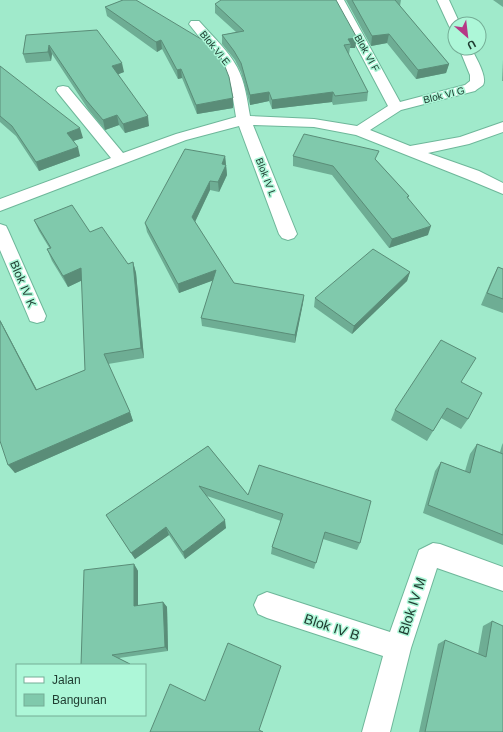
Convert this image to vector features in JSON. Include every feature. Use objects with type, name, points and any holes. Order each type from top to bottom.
[{"type":"street","name":"Blok VI F","points":[[338,0],[396,107]]},
{"type":"street","points":[[443,0],[450,16]]},
{"type":"street","name":"Blok VI E","points":[[195,24],[231,68],[238,86],[244,120]]},
{"type":"street","name":"Blok VI G","points":[[396,107],[470,88],[477,83],[477,75],[469,56]]},
{"type":"street","points":[[62,90],[120,159]]},
{"type":"street","points":[[359,131],[396,107]]},
{"type":"street","points":[[0,205],[120,159],[213,127],[244,120],[314,123],[359,131],[503,189]]},
{"type":"street","name":"Blok IV L","points":[[244,120],[288,234]]},
{"type":"street","points":[[410,151],[442,146],[503,127]]},
{"type":"street","name":"Blok IV K","points":[[0,230],[36,316]]},
{"type":"street","name":"Blok IV M","points":[[376,732],[398,648],[428,560],[432,555],[440,556],[503,579]]},
{"type":"street","name":"Blok IV B","points":[[267,605],[398,648]]},
{"type":"building","points":[[123,0],[136,0],[201,39],[205,38],[222,59],[229,77],[233,98],[196,105],[181,69],[177,70],[161,40],[156,42],[105,7]]},
{"type":"building","points":[[221,0],[336,0],[357,38],[348,39],[351,44],[344,45],[368,92],[335,96],[333,92],[272,100],[269,92],[250,95],[241,63],[222,35],[244,31],[215,4]]},
{"type":"building","points":[[352,0],[395,0],[449,64],[418,70],[389,34],[372,36]]},
{"type":"building","points":[[97,30],[122,63],[112,66],[148,116],[123,124],[117,115],[103,120],[86,100],[49,45],[48,52],[23,54],[26,35]]},
{"type":"building","points":[[0,66],[80,128],[67,133],[78,147],[36,162],[12,126],[0,116]]},
{"type":"building","points":[[304,134],[379,151],[375,159],[409,196],[407,197],[431,226],[392,239],[333,166],[293,156]]},
{"type":"building","points":[[185,149],[225,156],[222,164],[226,165],[218,182],[210,181],[192,217],[234,283],[304,295],[295,335],[201,318],[216,270],[178,284],[145,223]]},
{"type":"building","points":[[72,205],[90,232],[102,227],[128,264],[133,262],[141,348],[104,354],[130,412],[8,465],[0,441],[0,321],[36,390],[85,370],[81,268],[63,276],[47,249],[51,248],[34,220]]},
{"type":"building","points":[[373,249],[410,272],[354,326],[315,298]]},
{"type":"building","points":[[498,267],[503,269],[503,299],[487,293]]},
{"type":"building","points":[[441,340],[476,358],[461,382],[482,393],[468,419],[447,408],[433,431],[395,410]]},
{"type":"building","points":[[477,444],[503,454],[503,535],[428,505],[441,462],[470,473]]},
{"type":"building","points":[[208,446],[248,495],[259,465],[371,501],[360,543],[325,532],[316,563],[272,547],[283,514],[199,486],[225,520],[183,552],[166,527],[131,553],[106,515]]},
{"type":"building","points":[[134,564],[134,606],[163,602],[165,647],[112,655],[130,664],[81,664],[84,570]]},
{"type":"building","points":[[492,621],[503,626],[503,732],[425,732],[445,640],[486,657]]},
{"type":"building","points":[[228,643],[281,666],[259,730],[263,732],[150,732],[170,684],[205,701]]}]
